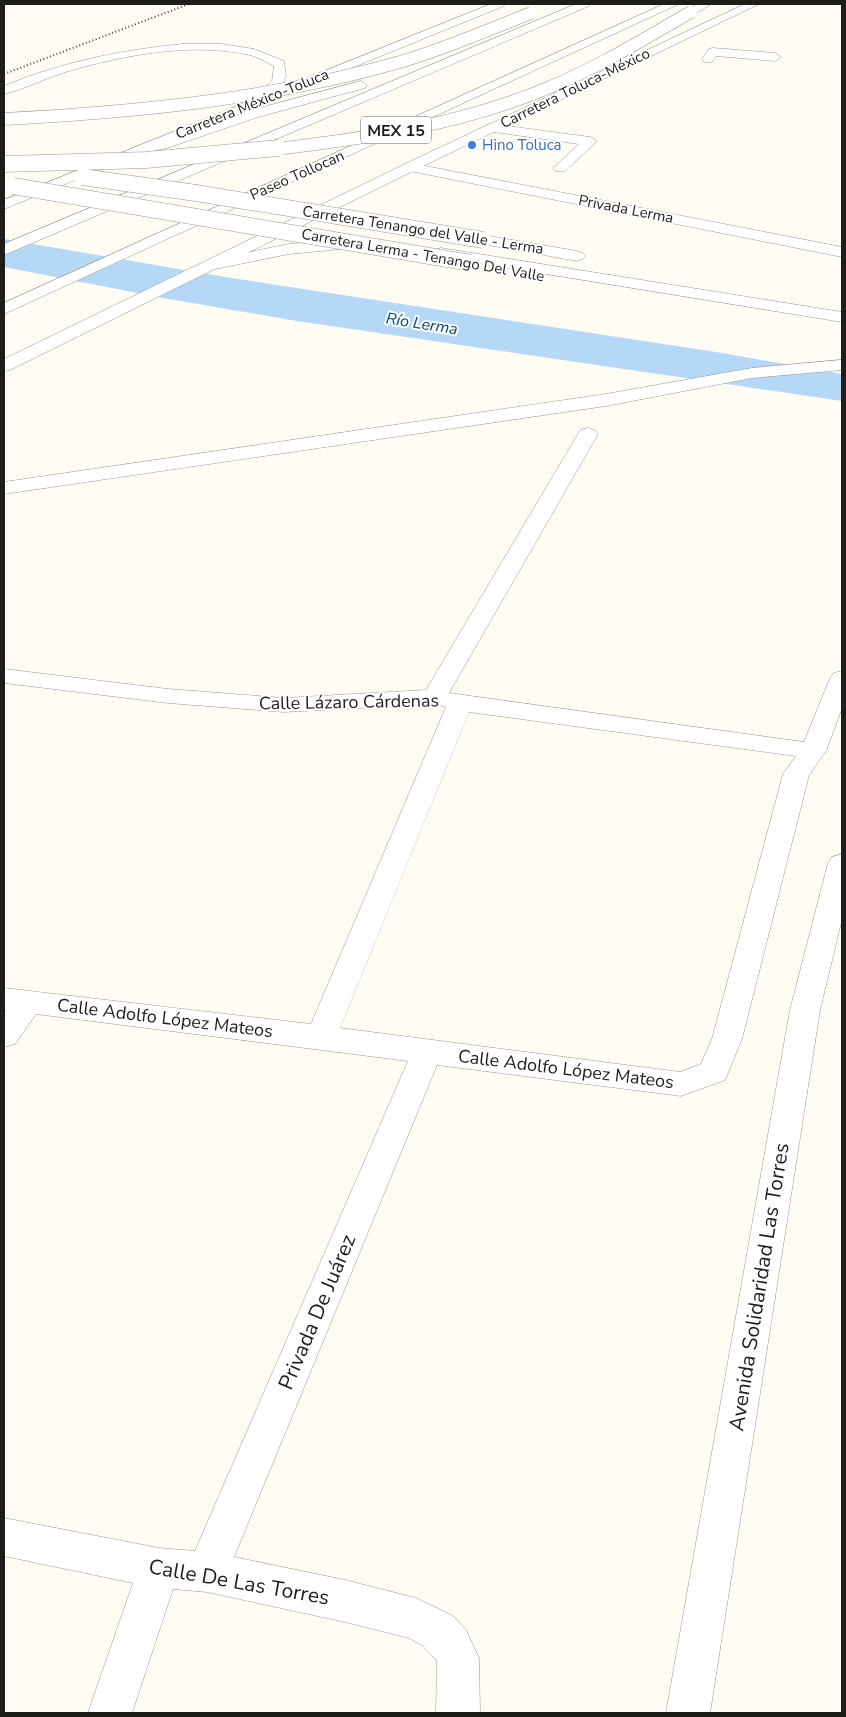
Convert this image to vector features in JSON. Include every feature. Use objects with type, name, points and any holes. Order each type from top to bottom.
[{"type":"main road","name":"Carretera México-Toluca","points":[[4,205],[500,4]]},
{"type":"main road","name":"MEX 15","points":[[4,250],[585,4]]},
{"type":"main road","name":"Paseo Tollocan","points":[[4,309],[673,4]]},
{"type":"main road","points":[[4,165],[92,164],[188,158],[324,144],[422,126],[487,110],[550,87],[601,62],[705,4]]},
{"type":"main road","name":"Carretera Toluca-México","points":[[4,366],[410,167],[753,4]]},
{"type":"main road","points":[[4,119],[160,108],[324,82],[400,62],[451,45],[535,11]]},
{"type":"main road","points":[[4,90],[41,76],[101,59],[162,49],[211,47],[256,53],[272,58],[280,64],[282,72],[278,83],[257,101]]},
{"type":"main road","points":[[708,59],[713,52],[775,57]]},
{"type":"main road","points":[[136,151],[165,144],[253,114],[447,63]]},
{"type":"main road","points":[[492,128],[590,141],[560,168]]},
{"type":"main road","points":[[16,150],[94,168],[184,184],[196,193]]},
{"type":"main road","name":"Carretera Tenango del Valle - Lerma","points":[[4,165],[196,193],[590,258]]},
{"type":"main road","name":"Privada Lerma","points":[[410,167],[842,252]]},
{"type":"main road","name":"Carretera Lerma - Tenango Del Valle","points":[[7,185],[842,324]]},
{"type":"main road","points":[[206,267],[290,249],[364,244],[434,252],[842,317]]},
{"type":"main road","points":[[4,488],[587,402],[752,373],[842,365]]},
{"type":"main road","points":[[321,1037],[447,700],[588,434]]},
{"type":"main road","name":"Calle Lázaro Cárdenas","points":[[4,676],[168,696],[284,705],[447,700],[813,751]]},
{"type":"main road","name":"Calle Adolfo López Mateos","points":[[16,1000],[321,1037],[681,1084],[714,1072],[727,1039],[796,774],[813,751],[842,678]]},
{"type":"main road","name":"Avenida Solidaridad Las Torres","points":[[688,1713],[805,1010],[842,863]]},
{"type":"main road","points":[[4,1036],[16,1000]]},
{"type":"main road","name":"Privada De Juárez","points":[[207,1572],[427,1052]]},
{"type":"main road","name":"Calle De Las Torres","points":[[4,1537],[159,1568],[207,1572],[345,1601],[416,1619],[438,1631],[451,1645],[458,1658],[458,1713]]},
{"type":"main road","points":[[110,1713],[159,1568]]},
{"type":"water","name":"Río Lerma","points":[[4,239],[225,277],[716,352],[842,374],[842,401],[297,321],[163,298],[4,267]]},
{"type":"railway","points":[[4,74],[189,4]]},
{"type":"place","name":"Hino Toluca","points":[[472,145]]}]
